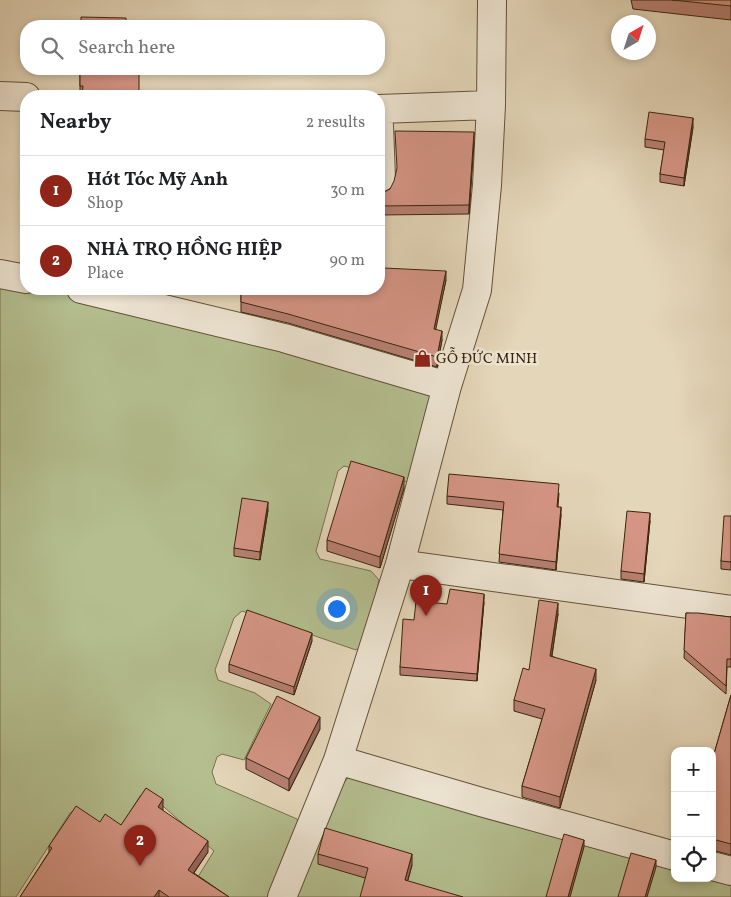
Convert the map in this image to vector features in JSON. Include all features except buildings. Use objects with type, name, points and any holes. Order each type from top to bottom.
[{"type":"street","points":[[282,897],[338,760],[400,564],[447,386],[477,290],[487,185],[491,105],[492,0]]},
{"type":"street","points":[[0,96],[20,97]]},
{"type":"street","points":[[385,109],[491,105]]},
{"type":"street","points":[[0,274],[20,278]]},
{"type":"street","points":[[106,295],[284,338],[447,386]]},
{"type":"street","points":[[400,564],[731,610]]},
{"type":"street","points":[[338,760],[671,855]]},
{"type":"street","points":[[716,867],[731,871]]},
{"type":"green space","points":[[0,286],[20,288],[20,295],[75,295],[436,389],[414,478],[407,482],[344,466],[338,471],[316,551],[320,559],[371,571],[379,580],[365,643],[356,650],[242,611],[234,618],[215,670],[218,680],[255,693],[271,704],[244,760],[222,754],[217,757],[212,772],[216,784],[297,819],[299,826],[270,897],[221,897],[196,880],[214,851],[148,793],[140,796],[119,829],[100,824],[78,809],[70,813],[16,897],[0,897]]},
{"type":"green space","points":[[349,777],[671,864],[671,882],[716,882],[716,879],[731,882],[731,897],[295,897],[334,793]]},
{"type":"place","name":"GỖ ĐỨC MINH","points":[[422,358]]},
{"type":"place","name":"Hớt Tóc Mỹ Anh","points":[[426,616]]},
{"type":"place","name":"NHÀ TRỌ HỒNG HIỆP","points":[[140,866]]}]
